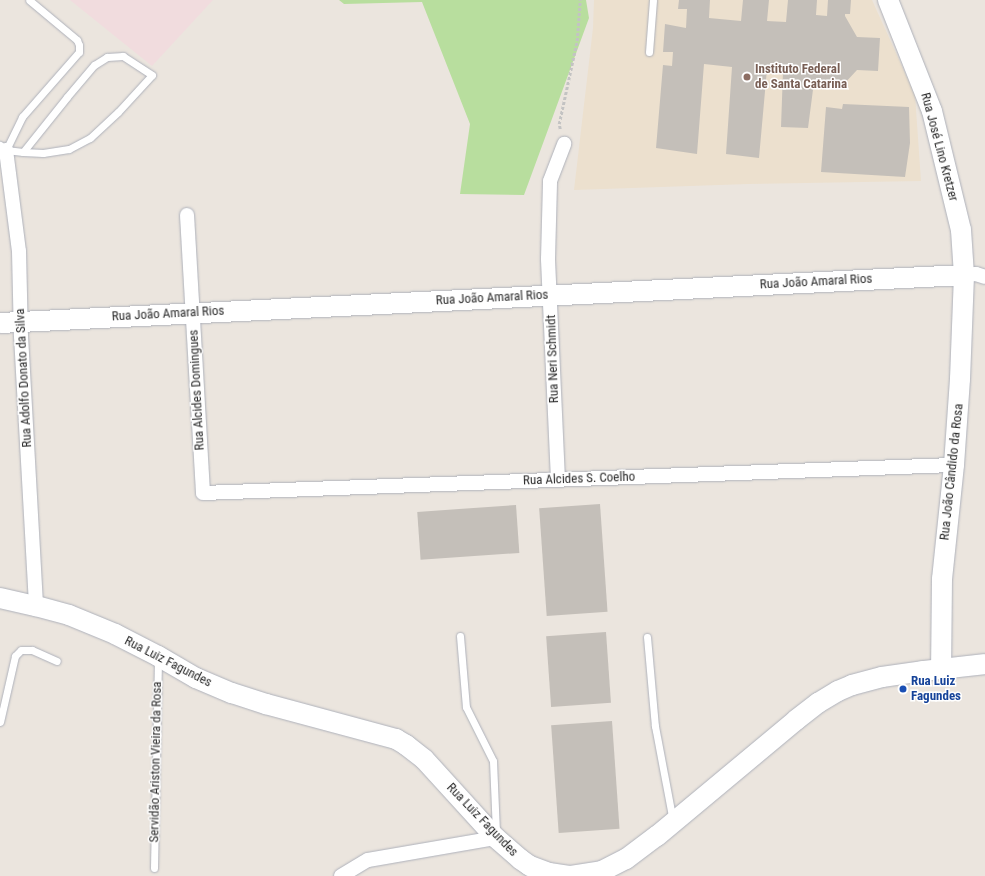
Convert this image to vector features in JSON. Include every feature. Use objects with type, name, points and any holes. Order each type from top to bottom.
[{"type":"main road","name":"Rua José Lino Kretzer","points":[[888,0],[932,111],[961,230],[964,275]]},
{"type":"main road","name":"Rua João Amaral Rios","points":[[0,323],[964,275]]},
{"type":"main road","name":"Rua João Cândido da Rosa","points":[[941,669],[942,579],[954,465],[960,380],[964,275]]},
{"type":"main road","name":"Rua Luiz Fagundes","points":[[0,598],[36,606],[82,621],[115,634],[196,678],[232,693],[266,704],[396,740],[406,745],[429,764],[496,838],[520,859],[530,866],[549,874],[571,876],[602,871],[614,866],[639,850],[796,720],[827,697],[852,685],[867,681],[941,669],[985,664]]},
{"type":"street","name":"Rua Neri Schmidt","points":[[558,480],[548,259],[550,181],[564,144]]},
{"type":"street","name":"Rua Adolfo Donato da Silva","points":[[2,150],[4,182],[19,251],[20,322],[36,606]]},
{"type":"street","name":"Rua Alcides Domingues","points":[[187,215],[203,494]]},
{"type":"street","points":[[964,275],[976,274],[985,277]]},
{"type":"street","name":"Rua Alcides S. Coelho","points":[[203,494],[954,465]]},
{"type":"street","points":[[341,876],[368,860],[496,838]]},
{"type":"lane","points":[[23,152],[94,65],[107,57],[123,56],[152,74],[118,112],[90,138],[80,144],[69,149],[56,152],[23,152],[2,150],[22,117],[79,52],[77,40],[29,0]]},
{"type":"lane","points":[[649,52],[653,0]]},
{"type":"lane","points":[[460,636],[466,707],[493,761],[496,838]]},
{"type":"lane","points":[[647,637],[655,726],[673,823]]},
{"type":"lane","points":[[0,722],[15,656],[21,650],[32,650],[57,661]]},
{"type":"lane","name":"Servidão Ariston Vieira da Rosa","points":[[154,868],[158,656]]},
{"type":"path","points":[[564,144],[559,124],[577,41],[580,0]]},
{"type":"shaded area","points":[[70,0],[213,0],[152,66]]},
{"type":"shaded area","name":"Instituto Federal de Santa Catarina","points":[[594,0],[872,0],[915,95],[921,181],[748,184],[574,190],[593,28]]},
{"type":"green space","points":[[339,0],[586,0],[589,18],[524,195],[460,194],[470,124],[422,2],[344,4]]},
{"type":"building","points":[[679,0],[710,0],[709,18],[741,21],[743,0],[769,0],[767,21],[786,22],[788,0],[817,0],[816,15],[827,16],[828,0],[851,0],[850,14],[845,14],[845,16],[857,37],[880,38],[878,71],[857,70],[844,84],[814,82],[808,128],[781,127],[783,71],[767,69],[759,158],[726,154],[732,67],[704,64],[697,154],[656,148],[663,65],[672,66],[673,52],[663,52],[665,24],[686,28],[687,9],[678,9]]},
{"type":"building","points":[[843,104],[909,107],[910,143],[905,177],[821,172],[826,107],[842,109]]},
{"type":"building","points":[[600,504],[608,612],[547,616],[539,508]]},
{"type":"building","points":[[516,505],[519,553],[421,560],[417,512]]},
{"type":"building","points":[[606,632],[611,703],[551,707],[546,636]]},
{"type":"building","points":[[612,721],[620,829],[559,833],[551,725]]},
{"type":"place","name":"Instituto Federal de Santa Catarina","points":[[747,77]]},
{"type":"place","name":"Rua Luiz Fagundes","points":[[903,689]]}]
